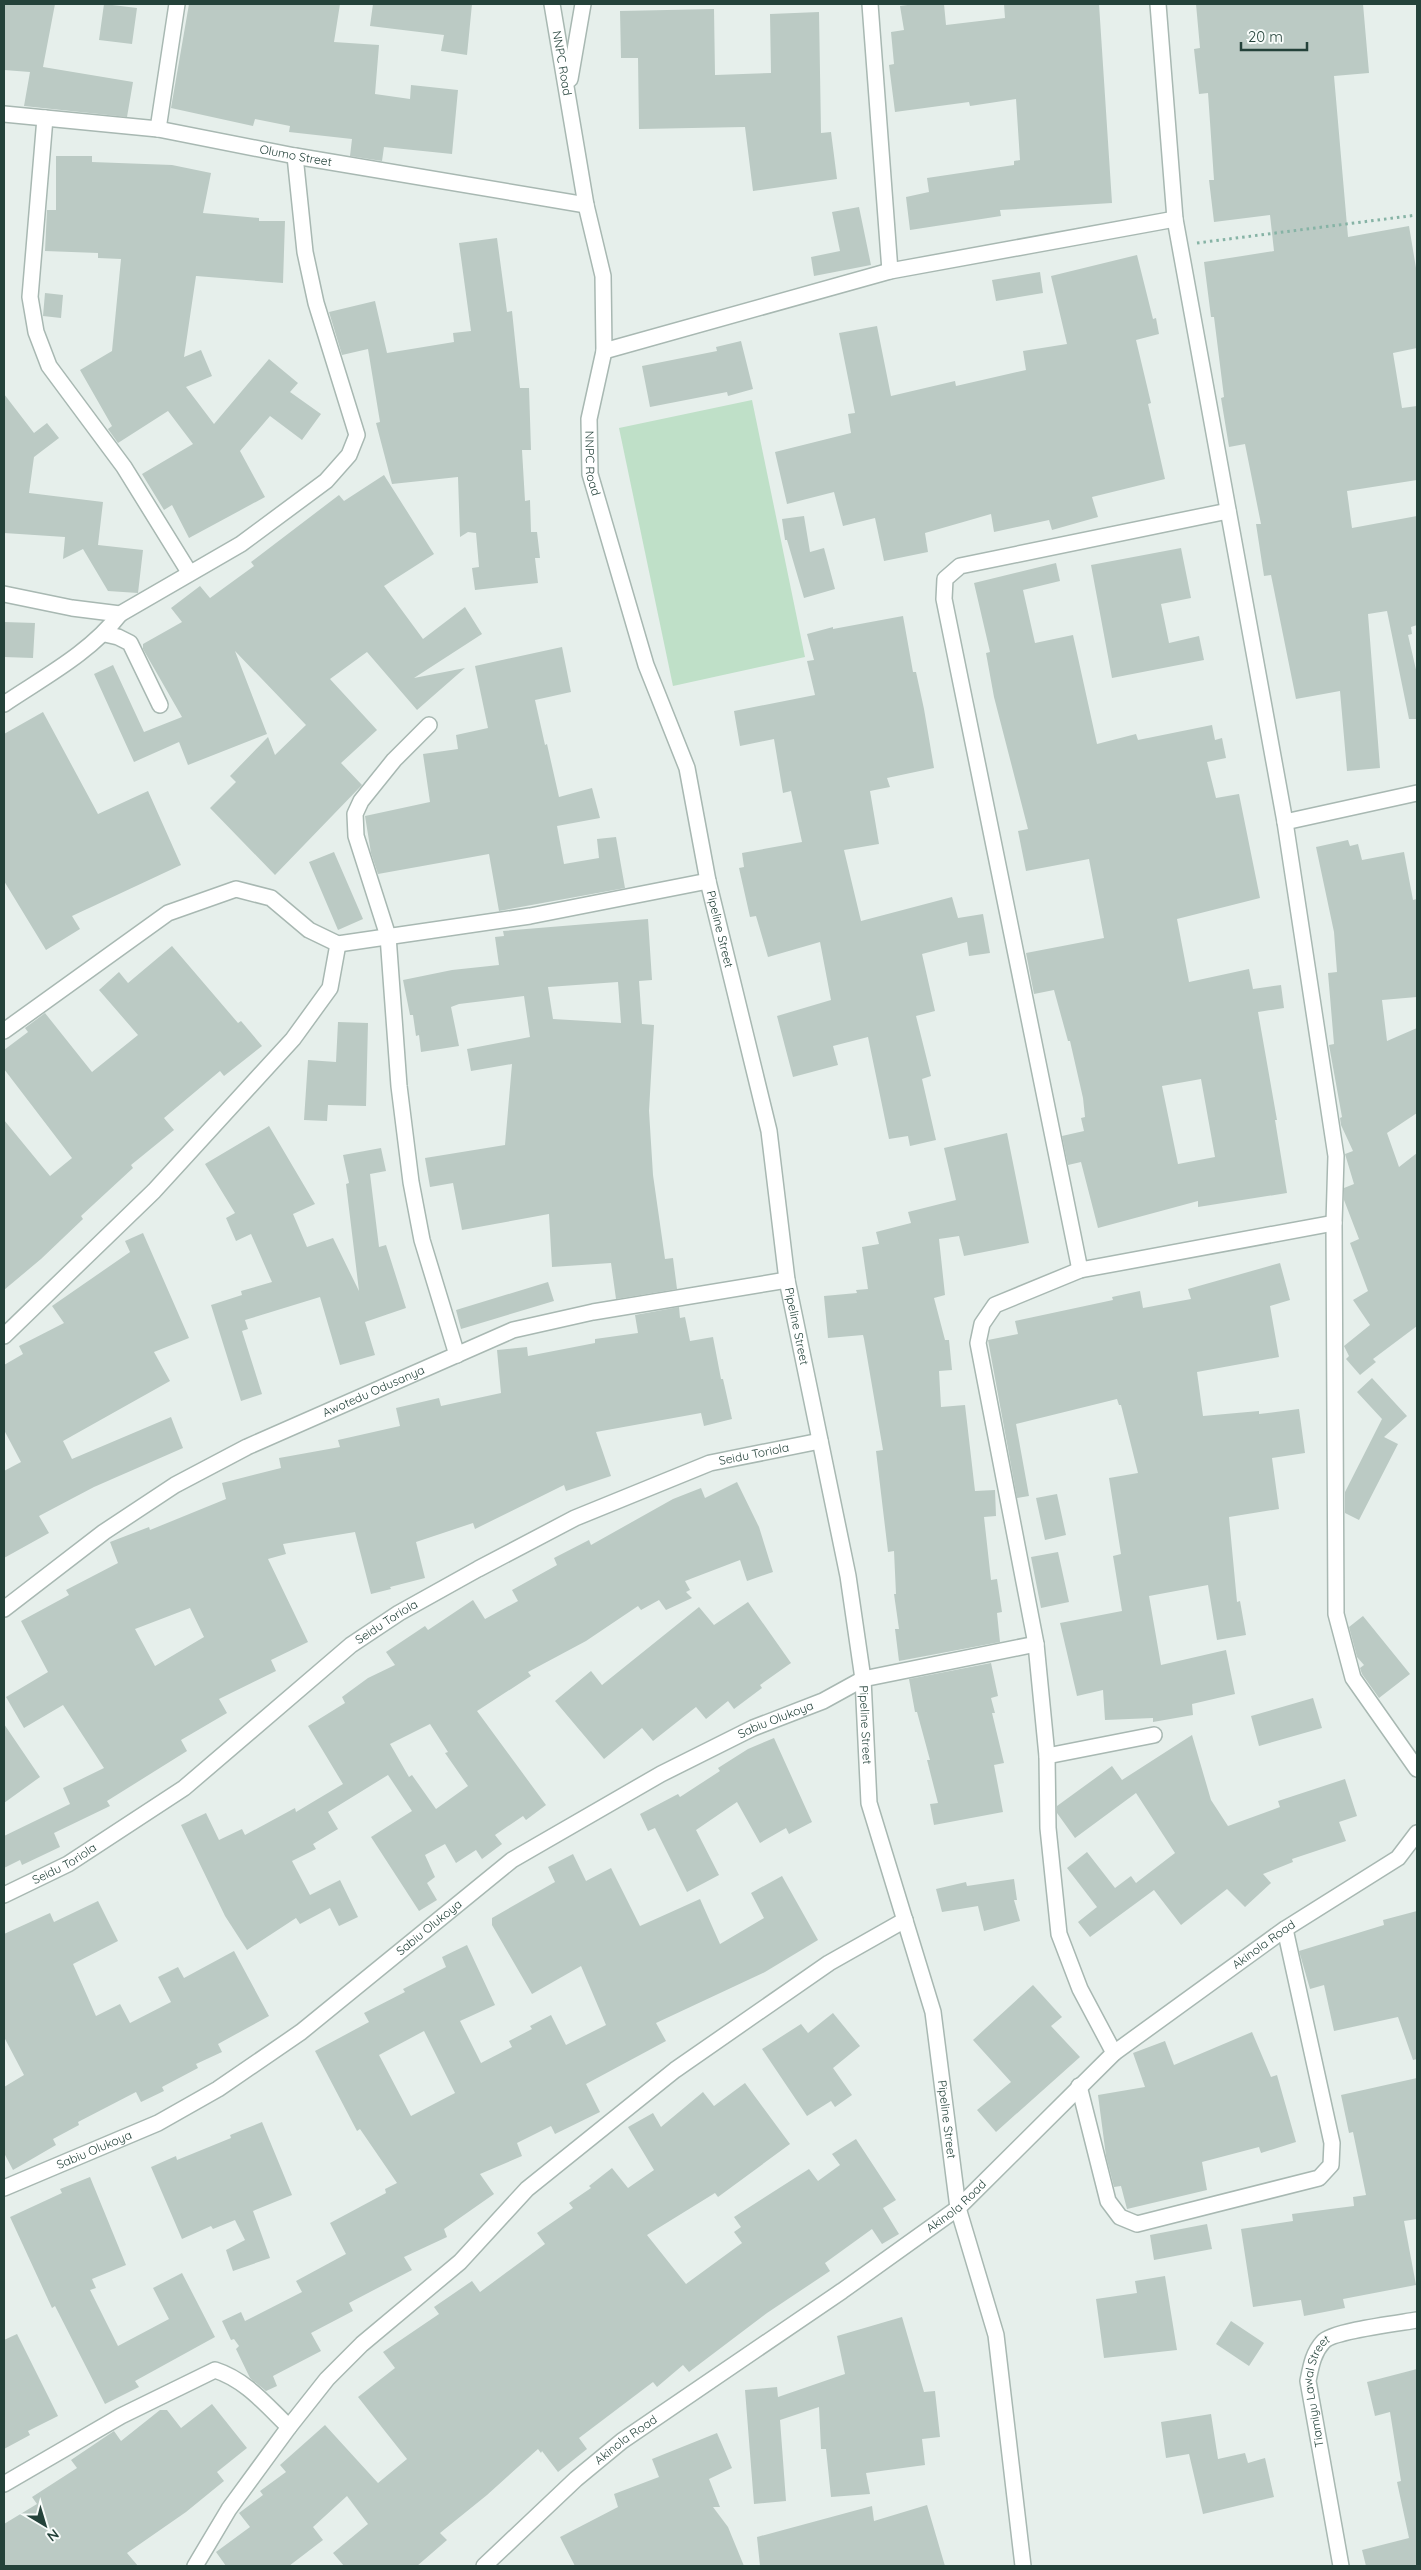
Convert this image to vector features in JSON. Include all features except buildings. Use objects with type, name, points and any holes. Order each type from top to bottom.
[{"type":"street","points":[[158,129],[176,4]]},
{"type":"street","name":"NNPC Road","points":[[552,4],[586,205],[603,276],[604,351],[589,419],[590,474],[646,665],[687,768],[708,881]]},
{"type":"street","points":[[568,90],[583,4]]},
{"type":"street","points":[[870,4],[890,271]]},
{"type":"street","points":[[1158,4],[1175,219],[1179,246],[1285,822],[1336,1156],[1334,1223],[1336,1614],[1353,1678],[1417,1765]]},
{"type":"street","name":"Olumo Street","points":[[4,114],[158,129],[294,156],[586,205]]},
{"type":"street","points":[[45,118],[30,297],[36,332],[49,366],[124,467],[189,572]]},
{"type":"street","points":[[4,704],[86,649],[105,634],[120,614],[189,572],[241,544],[326,481],[349,455],[357,435],[316,303],[305,252],[294,156]]},
{"type":"street","points":[[604,351],[890,271],[1175,219]]},
{"type":"street","points":[[1080,1270],[944,599],[945,579],[960,566],[1228,511]]},
{"type":"street","points":[[4,594],[72,608],[120,614]]},
{"type":"street","points":[[105,634],[130,643],[160,705]]},
{"type":"street","points":[[429,725],[376,782],[361,801],[355,814],[356,836],[388,936],[399,1086],[411,1182],[422,1240],[457,1354]]},
{"type":"street","points":[[1285,822],[1417,793]]},
{"type":"street","points":[[4,1031],[168,913],[236,889],[271,898],[309,930],[338,944],[530,916],[708,881]]},
{"type":"street","name":"Pipeline Street","points":[[708,881],[769,1131],[787,1280],[848,1576],[863,1678],[869,1803],[933,2012],[958,2208],[996,2334],[1023,2566]]},
{"type":"street","points":[[4,1336],[154,1191],[293,1039],[330,988],[338,944]]},
{"type":"street","points":[[1114,2053],[1080,1989],[1059,1934],[1048,1828],[1047,1756],[1036,1644],[978,1342],[982,1324],[995,1305],[1080,1270],[1334,1223]]},
{"type":"street","name":"Awotedu Odusanya","points":[[4,1609],[104,1532],[175,1485],[247,1447],[513,1330],[593,1312],[787,1280]]},
{"type":"street","name":"Seidu Toriola","points":[[4,1895],[68,1864],[184,1788],[350,1645],[399,1613],[575,1518],[710,1463],[820,1441]]},
{"type":"street","name":"Sabiu Olukoya","points":[[4,2188],[158,2122],[218,2089],[300,2032],[512,1860],[660,1774],[753,1728],[823,1701],[863,1678],[1036,1644]]},
{"type":"street","points":[[1047,1756],[1154,1735]]},
{"type":"street","name":"Akinola Road","points":[[484,2566],[576,2479],[622,2441],[842,2291],[958,2208],[1078,2086],[1114,2053],[1286,1929],[1398,1858],[1417,1833]]},
{"type":"street","points":[[196,2566],[229,2509],[327,2379],[355,2351],[460,2262],[527,2189],[676,2070],[828,1964],[905,1920]]},
{"type":"street","points":[[1078,2086],[1108,2202],[1120,2217],[1137,2224],[1318,2178],[1331,2165],[1332,2143],[1286,1929]]},
{"type":"street","name":"Tiamiyu Lawal Street","points":[[1341,2566],[1308,2381],[1313,2356],[1325,2340],[1343,2333],[1417,2320]]},
{"type":"street","points":[[4,2484],[121,2416],[215,2370],[230,2375],[248,2387],[289,2427]]},
{"type":"path","points":[[1179,246],[1417,215]]},
{"type":"green space","points":[[752,400],[805,657],[673,686],[619,428]]}]
